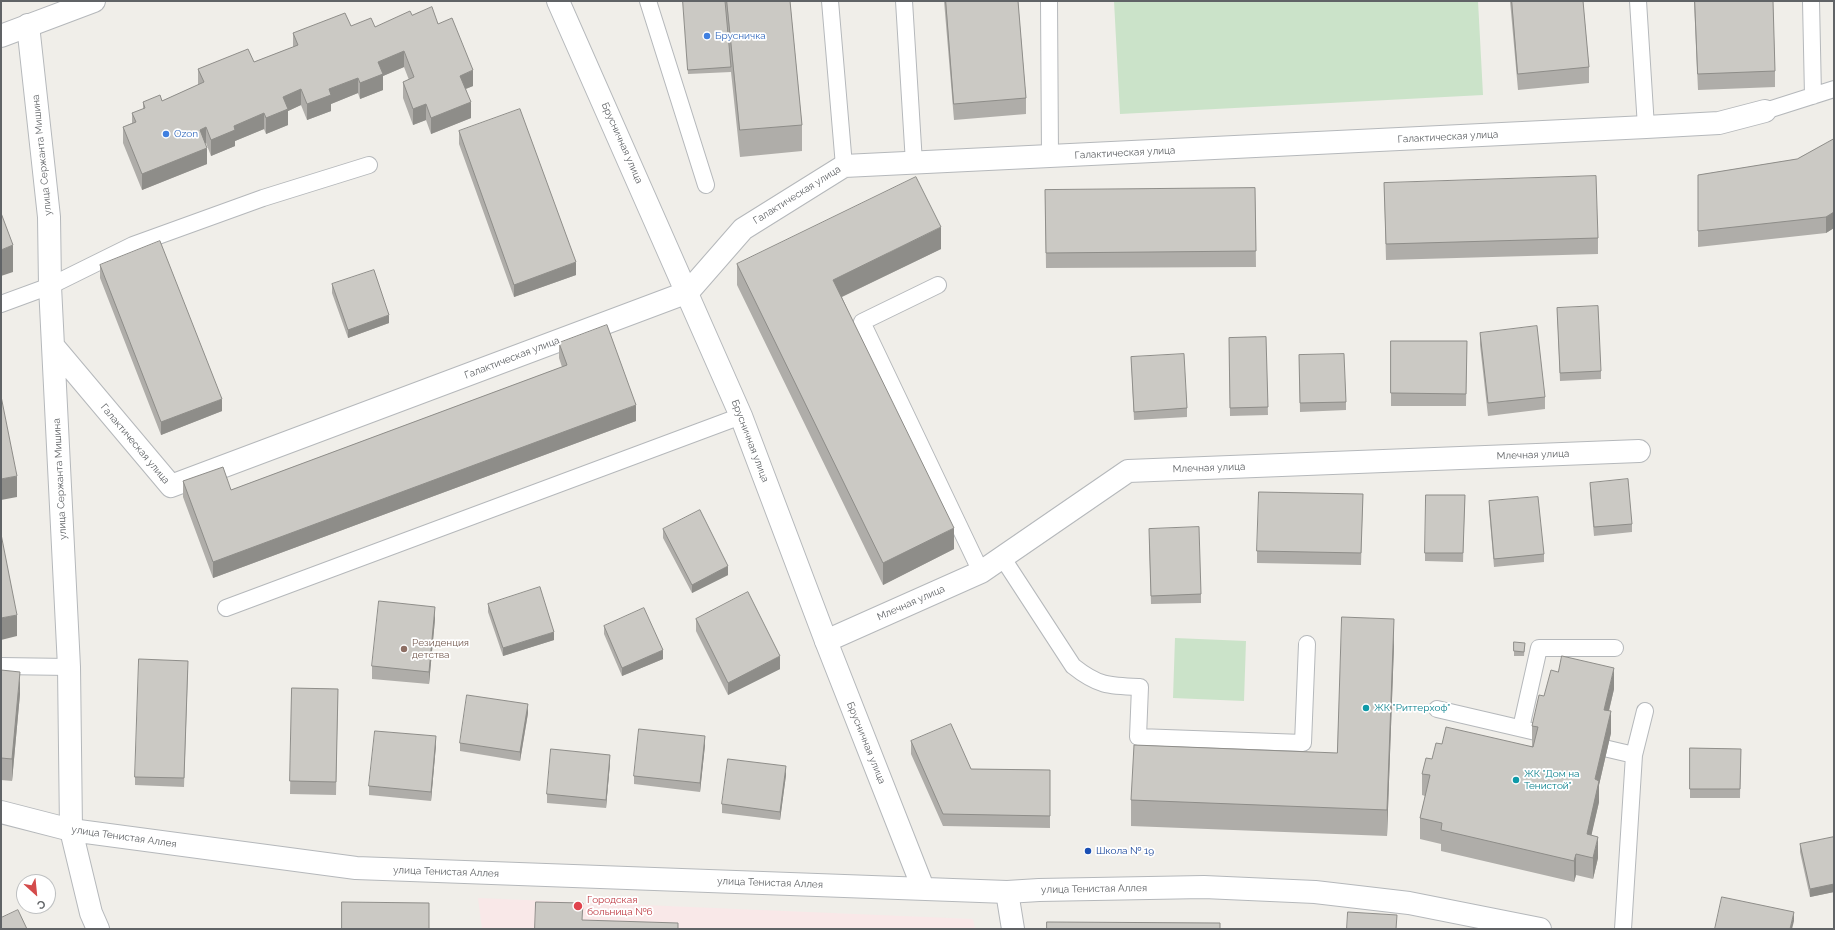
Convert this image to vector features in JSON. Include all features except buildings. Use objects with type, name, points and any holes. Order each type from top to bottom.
[{"type":"street","name":"Брусничная улица","points":[[558,1],[742,416],[826,641],[923,888]]},
{"type":"street","points":[[1,36],[89,2]]},
{"type":"street","name":"улица Сержанта Мишина","points":[[28,25],[48,217],[50,286],[69,667],[71,830],[91,914],[98,929]]},
{"type":"street","name":"Галактическая улица","points":[[54,347],[171,486],[688,292],[743,229],[844,166],[1646,128],[1719,123],[1764,111]]},
{"type":"street","name":"Млечная улица","points":[[826,641],[981,572],[1128,471],[1639,451]]},
{"type":"street","name":"улица Тенистая Аллея","points":[[1,812],[71,830],[356,868],[1007,892],[1038,890],[1204,887],[1314,892],[1409,903],[1540,929]]},
{"type":"street","points":[[1007,892],[1013,929]]},
{"type":"lane","points":[[648,1],[706,185]]},
{"type":"lane","points":[[830,1],[844,166]]},
{"type":"lane","points":[[904,1],[914,163]]},
{"type":"lane","points":[[1049,1],[1050,156]]},
{"type":"lane","points":[[1638,1],[1646,128]]},
{"type":"lane","points":[[1811,1],[1813,96]]},
{"type":"lane","points":[[1764,111],[1834,89]]},
{"type":"lane","points":[[1,304],[50,286],[133,245],[263,198],[369,165]]},
{"type":"lane","points":[[938,285],[862,322],[981,572]]},
{"type":"lane","points":[[226,608],[742,416]]},
{"type":"lane","points":[[1002,557],[1073,666],[1087,678],[1106,686],[1140,687],[1138,737],[1303,743],[1307,644]]},
{"type":"lane","points":[[1517,732],[1539,648],[1615,648]]},
{"type":"lane","points":[[1,666],[69,667]]},
{"type":"lane","points":[[1437,709],[1517,732],[1571,740],[1634,755]]},
{"type":"lane","points":[[1623,929],[1634,755],[1645,711]]},
{"type":"shaded area","name":"Городская больница №6","points":[[478,898],[973,919],[975,929],[583,929],[583,915],[536,929],[482,929]]},
{"type":"green space","points":[[1114,1],[1478,1],[1483,95],[1120,114]]},
{"type":"green space","points":[[1175,638],[1246,641],[1244,701],[1173,698]]},
{"type":"place","name":"Брусничка","points":[[707,36]]},
{"type":"place","name":"Ozon","points":[[166,134]]},
{"type":"place","name":"Резиденция детства","points":[[404,649]]},
{"type":"place","name":"ЖК \"Риттерхоф\"","points":[[1366,708]]},
{"type":"place","name":"ЖК \"Дом на Тенистой\"","points":[[1516,780]]},
{"type":"place","name":"Школа № 19","points":[[1088,851]]},
{"type":"place","name":"Городская больница №6","points":[[578,906]]}]
